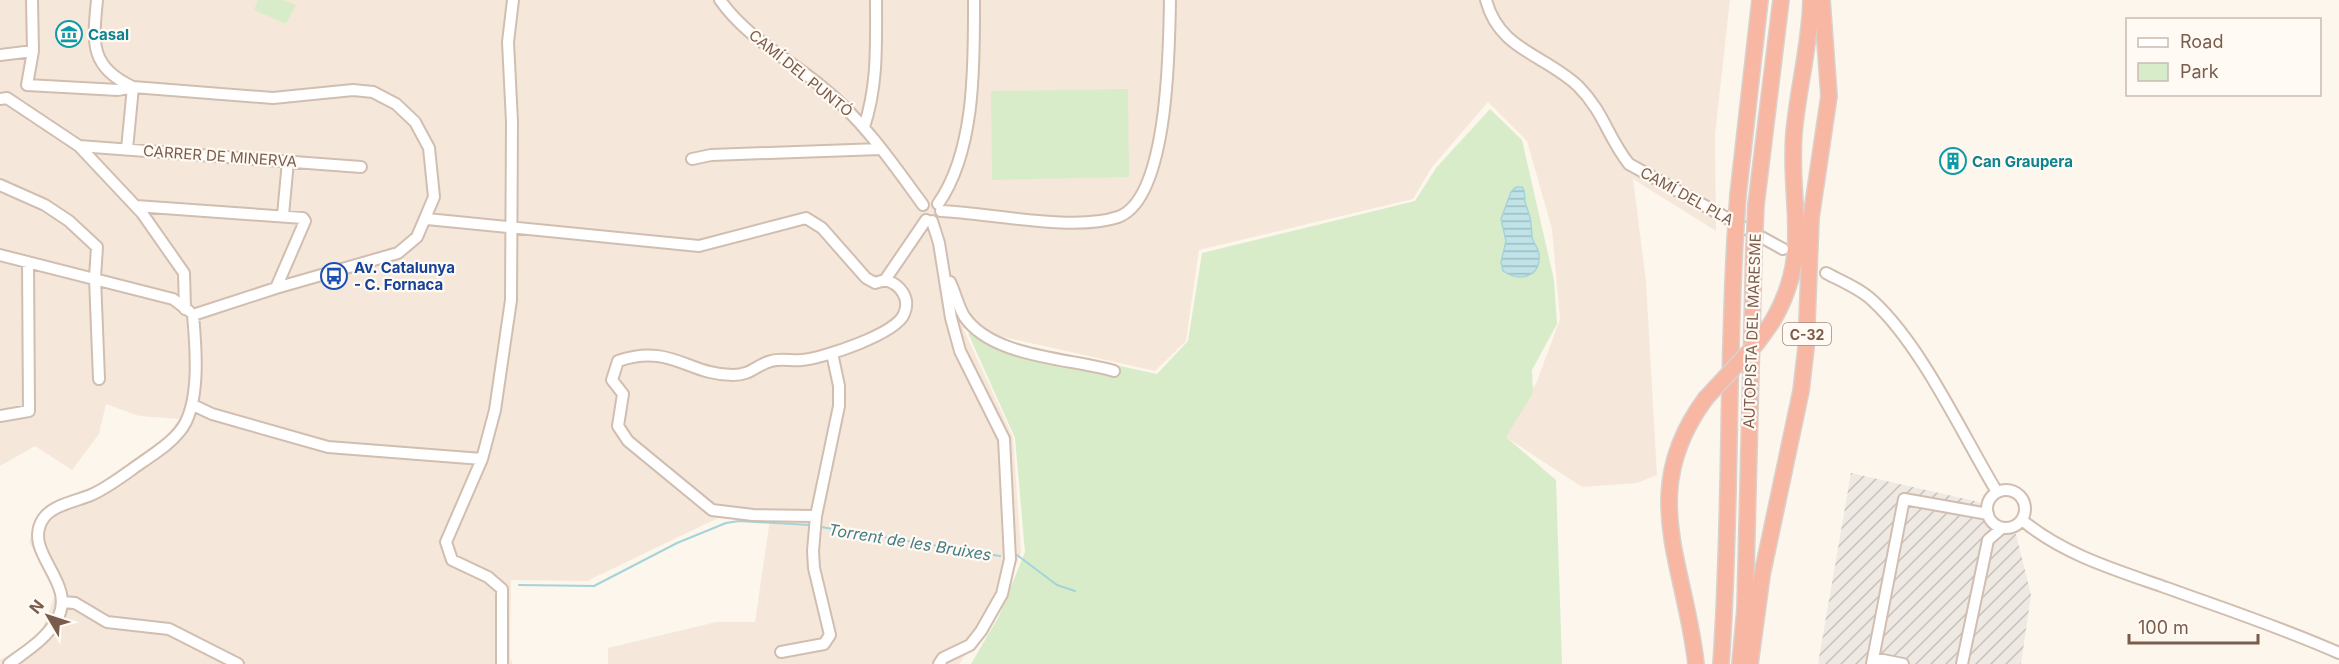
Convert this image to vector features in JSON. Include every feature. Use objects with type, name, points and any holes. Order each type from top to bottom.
[{"type":"highway","name":"AUTOPISTA DEL MARESME","points":[[1720,664],[1728,553],[1731,316],[1735,241],[1760,0]]},
{"type":"highway","name":"AUTOPISTA DEL MARESME","points":[[1740,664],[1745,609],[1756,206],[1781,0]]},
{"type":"highway","name":"C-32","points":[[1696,664],[1671,537],[1668,492],[1676,449],[1693,416],[1706,398],[1757,343],[1773,322],[1786,296],[1796,260],[1798,236],[1794,134],[1811,0]]},
{"type":"highway","name":"C-32","points":[[1750,664],[1771,529],[1801,391],[1806,348],[1812,218],[1829,96],[1822,0]]},
{"type":"street","points":[[32,0],[33,51],[27,85],[118,90],[133,87],[273,98],[353,90],[373,92],[396,104],[415,123],[429,148],[434,197],[427,219],[417,237],[398,254],[189,312]]},
{"type":"street","points":[[97,0],[94,39],[97,56],[118,80],[133,87]]},
{"type":"street","points":[[502,664],[502,589],[488,577],[452,560],[446,542],[482,459],[495,410],[511,300],[512,230],[508,42],[513,0]]},
{"type":"street","name":"CAMÍ DEL PUNTÓ","points":[[720,0],[737,21],[821,86],[864,127],[923,205]]},
{"type":"street","points":[[864,127],[872,102],[876,74],[876,0]]},
{"type":"street","points":[[427,219],[512,230],[699,246],[806,218],[822,228],[866,278],[875,283],[885,280],[939,208],[963,141],[972,95],[974,0]]},
{"type":"street","points":[[1114,371],[1086,363],[1029,353],[994,342],[965,317],[945,270],[929,221],[922,212],[923,205],[931,201],[939,208],[1065,222],[1117,217],[1136,205],[1144,194],[1150,173],[1168,92],[1170,0]]},
{"type":"street","name":"CAMÍ DEL PLA","points":[[1486,0],[1489,16],[1511,42],[1565,75],[1593,102],[1606,122],[1619,152],[1629,164],[1783,249]]},
{"type":"street","points":[[0,55],[33,51]]},
{"type":"street","points":[[127,149],[133,87]]},
{"type":"street","points":[[0,99],[7,98],[79,146],[136,206],[184,273],[189,312],[193,405],[182,429],[169,443],[98,492],[56,508],[43,518],[37,536],[40,549],[60,586],[62,602],[58,620],[44,638],[9,664]]},
{"type":"street","name":"CARRER DE MINERVA","points":[[79,146],[361,167]]},
{"type":"street","points":[[692,159],[711,155],[880,149]]},
{"type":"street","points":[[283,214],[288,161]]},
{"type":"street","points":[[0,185],[45,205],[76,227],[97,248],[95,278],[99,379]]},
{"type":"street","points":[[136,206],[283,214],[303,218],[305,222],[276,288]]},
{"type":"street","points":[[0,255],[173,299],[189,312]]},
{"type":"street","points":[[0,416],[29,411],[28,262]]},
{"type":"street","points":[[939,664],[943,658],[970,645],[981,631],[1002,594],[1010,559],[1004,439],[960,351],[951,318],[945,270]]},
{"type":"street","points":[[1826,273],[1872,299],[1893,321],[1934,382],[1997,492]]},
{"type":"street","points":[[816,516],[753,515],[712,510],[628,441],[618,426],[623,394],[612,380],[618,361],[634,355],[663,355],[731,375],[755,370],[768,361],[800,361],[832,353],[884,332],[904,315],[907,303],[901,289],[885,280]]},
{"type":"street","points":[[781,652],[824,644],[830,638],[830,626],[814,568],[816,516],[839,406],[839,387],[832,353]]},
{"type":"street","points":[[193,405],[213,414],[328,447],[482,459]]},
{"type":"street","points":[[1962,664],[1988,540],[2002,528],[2013,527],[2022,520],[2025,507],[2020,496],[2010,491],[1997,492],[1989,501],[1988,514],[1991,521],[2002,528]]},
{"type":"street","points":[[1903,664],[1872,661],[1904,499],[1988,514]]},
{"type":"street","points":[[2022,520],[2040,535],[2088,560],[2292,632],[2339,653]]},
{"type":"street","points":[[62,602],[75,603],[107,622],[169,629],[238,664]]},
{"type":"shaded area","points":[[0,0],[1730,0],[1715,135],[1716,231],[1633,179],[1646,281],[1657,475],[1637,483],[1582,487],[1498,432],[1536,384],[1560,319],[1552,229],[1527,141],[1488,102],[1432,167],[1413,199],[1199,250],[1186,341],[1155,371],[963,328],[1013,437],[1021,552],[998,611],[959,664],[608,664],[608,648],[716,622],[755,622],[770,519],[718,518],[587,581],[511,580],[510,658],[513,664],[0,664],[0,660],[40,635],[56,592],[29,542],[40,511],[88,491],[167,436],[179,419],[139,416],[106,404],[99,434],[72,470],[35,446],[0,466]]},
{"type":"shaded area","points":[[1851,473],[1979,502],[1987,522],[2002,535],[2016,534],[2031,595],[2021,664],[1818,664]]},
{"type":"green space","points":[[258,0],[283,0],[296,5],[286,24],[254,10]]},
{"type":"green space","points":[[1128,89],[1129,177],[992,180],[991,91]]},
{"type":"green space","points":[[1490,109],[1522,140],[1554,280],[1557,324],[1532,370],[1533,393],[1506,437],[1556,480],[1562,664],[971,664],[999,616],[1025,552],[1015,438],[968,333],[1157,374],[1188,341],[1202,253],[1415,201],[1436,168]]},
{"type":"water","points":[[1516,187],[1522,187],[1524,191],[1532,237],[1539,254],[1539,262],[1533,273],[1522,277],[1503,271],[1501,262],[1506,241],[1501,219],[1511,192]]},
{"type":"waterway","name":"Torrent de les Bruixes","points":[[519,585],[594,586],[677,543],[726,523],[739,521],[810,525]]},
{"type":"waterway","name":"Torrent de les Bruixes","points":[[821,527],[1000,556]]},
{"type":"waterway","name":"Torrent de les Bruixes","points":[[1017,555],[1057,585],[1075,591]]},
{"type":"place","name":"Casal","points":[[69,34]]},
{"type":"place","name":"Can Graupera","points":[[1953,161]]},
{"type":"place","name":"Av. Catalunya - C. Fornaca","points":[[334,276]]}]
